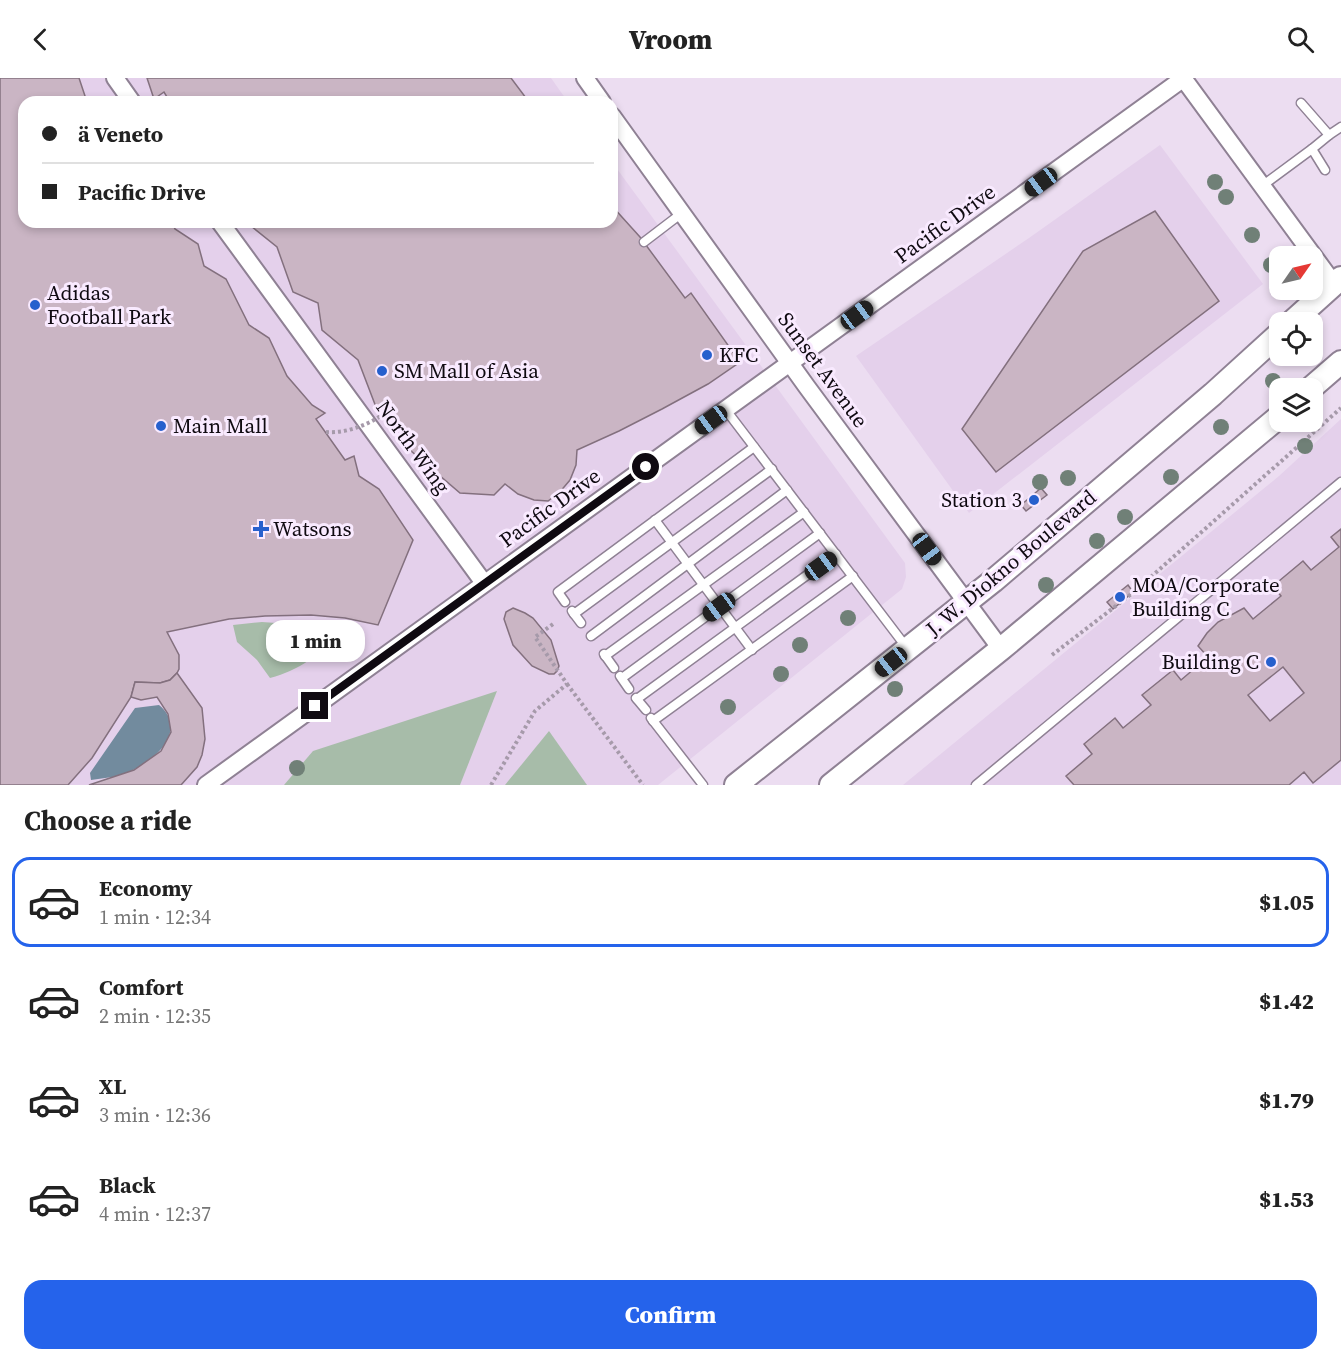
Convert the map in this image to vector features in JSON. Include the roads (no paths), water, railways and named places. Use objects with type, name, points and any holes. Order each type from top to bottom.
[{"type":"street","points":[[115,78],[128,96]]},
{"type":"street","points":[[585,78],[598,96]]},
{"type":"street","points":[[1184,78],[1262,186],[1338,281],[1303,312]]},
{"type":"street","name":"Pacific Drive","points":[[206,785],[1184,78]]},
{"type":"street","name":"Sunset Avenue","points":[[618,125],[1001,649]]},
{"type":"street","name":"North Wing","points":[[224,228],[484,583]]},
{"type":"street","name":"J. W. Diokno Boulevard","points":[[736,785],[967,602],[1213,394],[1269,343]]},
{"type":"street","points":[[1323,378],[1341,362]]},
{"type":"street","points":[[831,785],[1001,649],[1269,425]]},
{"type":"lane","points":[[1301,103],[1329,135]]},
{"type":"lane","points":[[1262,186],[1341,128]]},
{"type":"lane","points":[[1311,149],[1325,170]]},
{"type":"lane","points":[[644,242],[682,213]]},
{"type":"lane","points":[[726,410],[908,649]]},
{"type":"lane","points":[[565,602],[558,592],[754,447]]},
{"type":"lane","points":[[581,623],[573,612],[772,469]]},
{"type":"lane","points":[[976,785],[1341,482]]},
{"type":"lane","points":[[597,645],[589,635],[787,490]]},
{"type":"lane","points":[[614,668],[604,655],[804,513]]},
{"type":"lane","points":[[655,520],[752,650]]},
{"type":"lane","points":[[629,689],[621,677],[820,533]]},
{"type":"lane","points":[[646,710],[636,698],[836,554]]},
{"type":"lane","points":[[704,785],[652,720],[853,576]]},
{"type":"water","points":[[159,705],[167,714],[171,724],[166,742],[159,751],[151,759],[128,772],[91,780],[90,773],[135,708]]},
{"type":"place","name":"Adidas Football Park","points":[[35,305]]},
{"type":"place","name":"KFC","points":[[707,355]]},
{"type":"place","name":"SM Mall of Asia","points":[[382,371]]},
{"type":"place","name":"Main Mall","points":[[161,426]]},
{"type":"place","name":"Station 3","points":[[1034,500]]},
{"type":"place","name":"Watsons","points":[[261,529]]},
{"type":"place","name":"MOA/Corporate Building C","points":[[1120,597]]},
{"type":"place","name":"Building C","points":[[1271,662]]}]
